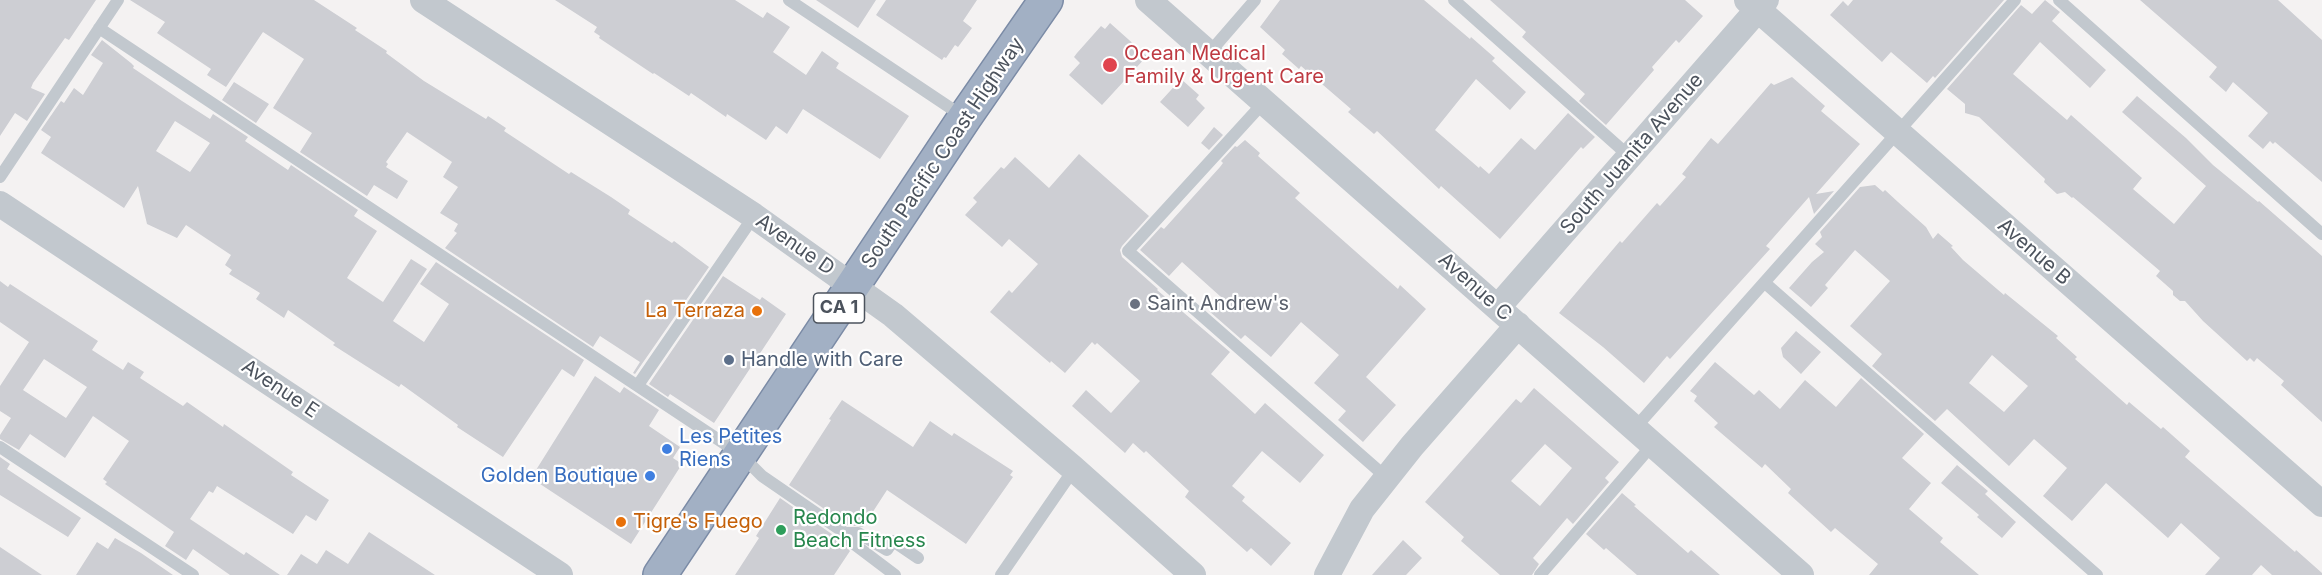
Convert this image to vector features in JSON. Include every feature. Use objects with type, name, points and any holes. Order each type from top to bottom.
[{"type":"highway","name":"South Pacific Coast Highway","points":[[660,575],[965,117],[1046,0]]},
{"type":"street","name":"Avenue D","points":[[423,0],[754,216],[854,286],[928,343],[1193,575]]},
{"type":"street","name":"Avenue C","points":[[1148,0],[1210,52],[1801,575]]},
{"type":"street","name":"South Juanita Avenue","points":[[1497,307],[1629,156],[1757,3]]},
{"type":"street","name":"Avenue B","points":[[1757,3],[1898,132],[2322,504]]},
{"type":"street","name":"Avenue E","points":[[0,204],[560,575]]},
{"type":"street","points":[[1327,575],[1362,509],[1412,446],[1518,325]]},
{"type":"lane","points":[[0,177],[118,0]]},
{"type":"lane","points":[[789,0],[965,117]]},
{"type":"lane","points":[[1210,52],[1256,0]]},
{"type":"lane","points":[[1454,0],[1629,156]]},
{"type":"lane","points":[[1540,575],[1644,436],[1765,283],[2015,0]]},
{"type":"lane","points":[[2058,0],[2322,234]]},
{"type":"lane","points":[[99,28],[740,454],[762,476],[845,533],[850,542],[895,575]]},
{"type":"lane","points":[[1265,101],[1128,251],[1387,478]]},
{"type":"lane","points":[[638,386],[754,216]]},
{"type":"lane","points":[[1765,283],[2097,575]]},
{"type":"lane","points":[[0,447],[193,575]]},
{"type":"lane","points":[[1001,575],[1074,469]]},
{"type":"lane","points":[[845,533],[858,533],[887,550],[893,541],[918,558]]},
{"type":"building","points":[[0,0],[96,0],[69,40],[65,38],[33,83],[31,88],[45,94],[27,121],[15,113],[0,136]]},
{"type":"building","points":[[130,0],[314,0],[357,28],[355,30],[387,51],[386,53],[424,81],[486,119],[488,116],[506,128],[504,131],[569,174],[571,172],[611,197],[630,210],[628,214],[672,243],[674,241],[709,267],[635,374],[633,373],[640,362],[600,336],[593,347],[445,248],[457,233],[454,231],[458,224],[440,213],[458,187],[443,177],[452,162],[407,132],[386,162],[388,164],[386,167],[408,181],[397,199],[374,185],[367,196],[300,152],[312,133],[273,108],[304,59],[263,32],[226,87],[207,75],[211,69],[157,33],[165,22]]},
{"type":"building","points":[[555,0],[735,0],[763,18],[767,12],[790,27],[773,52],[806,75],[822,51],[839,63],[836,68],[909,116],[880,159],[803,109],[787,134],[776,126],[766,140],[727,114],[726,117],[691,93],[689,96],[653,74],[599,38],[600,36],[594,32],[597,27]]},
{"type":"building","points":[[816,0],[876,0],[858,28]]},
{"type":"building","points":[[886,0],[977,0],[963,21],[972,28],[958,47],[955,45],[942,60],[876,15]]},
{"type":"building","points":[[1280,0],[1424,0],[1470,39],[1471,37],[1495,58],[1492,61],[1526,92],[1510,110],[1476,79],[1435,130],[1489,174],[1521,138],[1535,150],[1568,113],[1595,137],[1583,149],[1581,147],[1500,239],[1441,186],[1439,189],[1377,131],[1374,134],[1348,112],[1351,109],[1301,66],[1299,69],[1282,54],[1285,50],[1260,27]]},
{"type":"building","points":[[1490,0],[1685,0],[1703,16],[1679,43],[1676,40],[1652,67],[1654,70],[1606,125],[1579,101],[1585,94],[1522,37],[1526,32]]},
{"type":"building","points":[[1853,0],[2004,0],[1935,78],[1933,76],[1927,83],[1891,52],[1882,62],[1830,15],[1843,1],[1848,6]]},
{"type":"building","points":[[2045,0],[2060,12],[2052,21],[2106,70],[2090,88],[2040,42],[2013,74],[2067,120],[2071,115],[2142,178],[2133,189],[2174,224],[2206,186],[2122,112],[2137,96],[2186,138],[2213,165],[2259,201],[2322,256],[2322,422],[2281,385],[2284,381],[2257,358],[2254,362],[2250,358],[2247,361],[2203,321],[2185,301],[2180,301],[2173,295],[2173,291],[2156,276],[2160,271],[2073,197],[2065,192],[2057,194],[2044,182],[2045,179],[1979,117],[1965,113],[1965,104],[1947,89],[2021,5],[2032,14]]},
{"type":"building","points":[[2140,0],[2278,0],[2322,40],[2322,182],[2275,142],[2273,144],[2270,141],[2263,149],[2248,136],[2268,113],[2233,82],[2226,92],[2209,77],[2217,67]]},
{"type":"building","name":"Ocean Medical Family & Urgent Care","points":[[1110,23],[1147,56],[1102,105],[1069,75],[1080,63],[1074,57],[1077,53],[1101,26],[1105,29]]},
{"type":"building","points":[[102,40],[131,63],[133,68],[182,101],[210,119],[213,114],[248,137],[245,141],[288,170],[291,165],[358,210],[354,216],[377,231],[347,278],[383,302],[411,259],[427,269],[393,321],[424,342],[449,304],[420,284],[436,262],[584,360],[574,377],[562,369],[503,457],[457,427],[458,425],[401,384],[399,387],[333,345],[335,343],[288,310],[284,318],[256,299],[260,293],[229,274],[232,270],[225,265],[231,255],[186,225],[177,238],[147,224],[138,186],[124,208],[41,153],[51,137],[41,130],[61,101],[64,103],[74,88],[83,95],[103,63],[91,55]],"holes":[[[175,121],[210,143],[190,172],[156,151]]]},
{"type":"building","points":[[1792,77],[1825,106],[1821,111],[1860,144],[1816,194],[1834,191],[1814,214],[1809,197],[1766,246],[1770,249],[1670,359],[1667,356],[1644,383],[1559,313],[1620,241],[1622,243],[1657,203],[1660,206],[1686,177],[1682,174],[1711,138],[1718,144],[1771,83],[1774,85]]},
{"type":"building","points":[[1181,79],[1199,95],[1196,99],[1205,108],[1188,127],[1160,102]]},
{"type":"building","points":[[234,82],[269,104],[256,123],[222,100]]},
{"type":"building","points":[[1214,127],[1223,135],[1209,150],[1201,143]]},
{"type":"building","points":[[1245,140],[1260,153],[1258,156],[1300,193],[1295,198],[1398,289],[1400,285],[1426,309],[1366,377],[1396,405],[1363,442],[1338,420],[1346,411],[1314,383],[1339,355],[1301,322],[1271,357],[1245,335],[1241,339],[1209,311],[1221,297],[1182,262],[1169,276],[1140,250],[1161,227],[1164,229],[1220,167],[1223,163],[1221,161],[1235,146],[1237,147]]},
{"type":"building","points":[[1079,154],[1149,216],[1122,246],[1120,250],[1122,257],[1230,352],[1211,374],[1255,414],[1265,403],[1324,455],[1300,483],[1262,451],[1232,486],[1245,497],[1242,501],[1291,543],[1271,566],[1251,548],[1247,552],[1185,497],[1189,491],[1146,451],[1144,453],[1133,443],[1125,453],[1072,406],[1086,390],[1111,413],[1140,381],[1097,343],[1095,345],[1092,342],[1065,373],[990,312],[1009,290],[1012,293],[1038,264],[1009,239],[1002,247],[965,215],[977,202],[973,198],[1001,167],[1004,169],[1015,157],[1049,188]]},
{"type":"building","points":[[1875,185],[1883,192],[1885,190],[1926,227],[1933,239],[1938,233],[1953,246],[1951,247],[1963,260],[2058,336],[2056,338],[2077,357],[2075,359],[2127,405],[2129,402],[2161,429],[2163,427],[2190,451],[2185,457],[2295,552],[2296,550],[2322,575],[2272,575],[2261,565],[2252,575],[2205,575],[2220,558],[2181,523],[2168,538],[2106,483],[2072,521],[2043,496],[2067,468],[2034,439],[2009,466],[1947,409],[1935,421],[1872,366],[1882,354],[1850,326],[1890,281],[1855,250],[1825,285],[1828,288],[1811,307],[1789,288],[1824,252],[1815,244],[1822,237],[1820,232],[1860,187]],"holes":[[[1992,355],[2028,386],[2004,412],[1969,383]]]},
{"type":"building","points":[[723,276],[760,300],[762,297],[786,314],[714,423],[670,394],[668,397],[649,384]]},
{"type":"building","points":[[0,281],[8,287],[10,284],[98,341],[92,350],[123,370],[128,362],[144,372],[140,378],[183,406],[187,402],[223,427],[224,424],[293,472],[291,475],[329,500],[316,521],[306,515],[293,534],[217,486],[213,493],[209,491],[190,519],[244,555],[246,552],[280,575],[230,575],[193,549],[186,560],[165,546],[174,532],[105,484],[107,482],[103,479],[129,441],[93,416],[65,458],[30,434],[19,450],[0,439],[0,435],[11,418],[0,411],[0,386],[29,342],[0,322]],"holes":[[[44,359],[87,387],[66,418],[23,390]]]},
{"type":"building","points":[[1796,331],[1821,352],[1801,374],[1783,357],[1781,348]]},
{"type":"building","points":[[1715,362],[1754,395],[1759,390],[1780,409],[1805,380],[1836,407],[1861,378],[1924,434],[1902,458],[1931,483],[1909,509],[1943,538],[1940,542],[1979,575],[1869,575],[1878,564],[1835,528],[1831,532],[1788,493],[1791,489],[1765,464],[1762,468],[1714,427],[1718,423],[1694,401],[1697,396],[1690,391]]},
{"type":"building","points":[[595,376],[620,393],[624,387],[659,410],[649,426],[680,447],[673,458],[682,464],[631,544],[531,478]]},
{"type":"building","points":[[1534,388],[1619,462],[1605,478],[1609,482],[1573,524],[1567,518],[1533,558],[1539,564],[1532,575],[1500,575],[1461,541],[1464,537],[1425,502],[1516,399],[1521,403]],"holes":[[[1545,444],[1572,468],[1540,506],[1511,481]]]},
{"type":"building","points":[[842,400],[913,447],[930,421],[952,436],[954,433],[1013,471],[1010,475],[1013,477],[966,544],[887,490],[863,527],[848,525],[789,485]]},
{"type":"building","points":[[0,457],[10,464],[7,469],[81,518],[68,537],[0,495]]},
{"type":"building","points":[[1957,465],[1988,491],[1985,494],[2016,522],[2002,538],[1941,483]]},
{"type":"building","points":[[1622,493],[1688,553],[1691,550],[1720,575],[1637,575],[1606,548],[1604,550],[1586,534]]},
{"type":"building","points":[[780,498],[839,539],[850,551],[834,575],[735,575],[759,538],[756,536]]},
{"type":"building","points":[[369,532],[435,575],[287,575],[301,554],[317,564],[326,550],[348,564]]},
{"type":"building","points":[[115,538],[173,575],[76,575],[97,542],[108,549]]},
{"type":"building","points":[[1403,540],[1422,558],[1406,575],[1372,575]]},
{"type":"building","points":[[0,547],[42,575],[0,575]]},
{"type":"place","name":"Ocean Medical Family & Urgent Care","points":[[1110,65]]},
{"type":"place","name":"Saint Andrew's","points":[[1135,304]]},
{"type":"place","name":"La Terraza","points":[[757,311]]},
{"type":"place","name":"Handle with Care","points":[[729,360]]},
{"type":"place","name":"Les Petites Riens","points":[[667,449]]},
{"type":"place","name":"Golden Boutique","points":[[650,476]]},
{"type":"place","name":"Tigre's Fuego","points":[[621,522]]},
{"type":"place","name":"Redondo Beach Fitness","points":[[781,530]]}]
